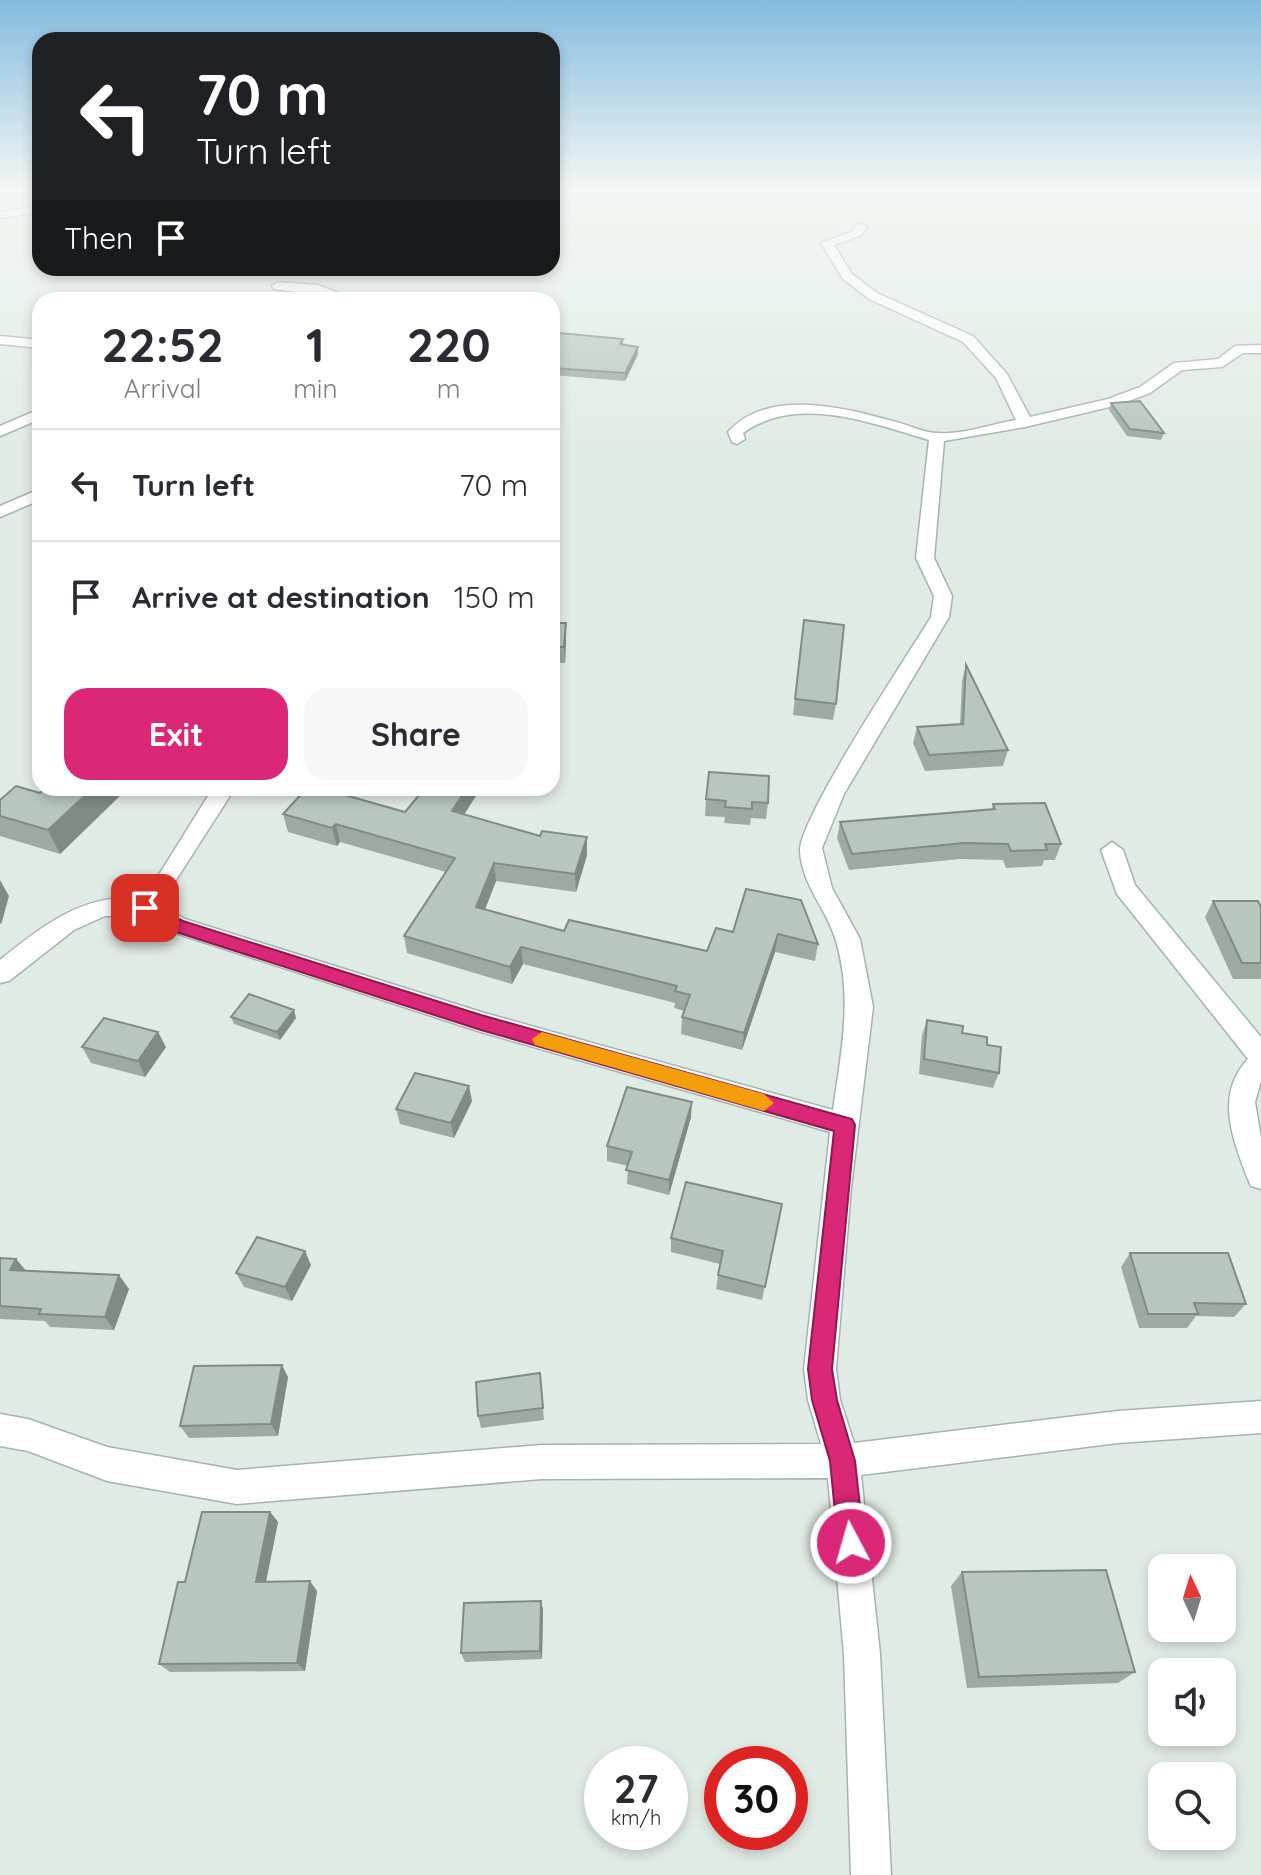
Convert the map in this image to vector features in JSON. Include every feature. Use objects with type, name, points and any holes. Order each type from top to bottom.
[{"type":"street","points":[[847,276],[873,296],[968,339],[1002,377],[1025,423]]},
{"type":"street","points":[[278,286],[327,292]]},
{"type":"street","points":[[0,340],[32,343]]},
{"type":"street","points":[[737,439],[735,432],[746,420],[768,413],[808,410],[854,416],[937,438],[1025,423],[1113,402],[1145,390],[1179,366],[1222,363],[1240,349],[1261,349]]},
{"type":"street","points":[[0,432],[32,417]]},
{"type":"street","points":[[871,1875],[862,1654],[843,1461],[824,1400],[820,1369],[860,1007],[848,939],[820,888],[811,848],[833,794],[940,617],[943,596],[925,558],[937,438]]},
{"type":"street","points":[[0,512],[32,498]]},
{"type":"street","points":[[145,908],[168,879],[219,796]]},
{"type":"street","points":[[1112,850],[1125,888],[1261,1056]]},
{"type":"street","points":[[0,974],[46,937],[98,908],[126,905],[145,908],[177,925],[481,1022],[845,1125]]},
{"type":"street","points":[[1261,1063],[1247,1074],[1240,1104],[1249,1147],[1261,1177]]},
{"type":"street","points":[[0,1430],[28,1435],[107,1464],[237,1487],[542,1462],[843,1461],[1118,1427],[1261,1417]]},
{"type":"building","points":[[560,333],[623,339],[620,344],[638,347],[625,373],[560,369]]},
{"type":"building","points":[[1140,401],[1164,433],[1130,429],[1111,403]]},
{"type":"building","points":[[804,620],[844,625],[836,704],[795,699]]},
{"type":"building","points":[[560,623],[566,623],[564,647],[560,647]]},
{"type":"building","points":[[966,665],[1008,750],[929,755],[917,727],[963,724]]},
{"type":"building","points":[[709,772],[769,776],[768,803],[752,802],[752,809],[725,807],[726,801],[706,799]]},
{"type":"building","points":[[16,786],[32,791],[32,796],[84,796],[48,830],[0,816],[0,800]]},
{"type":"building","points":[[300,796],[348,796],[405,812],[418,796],[462,796],[452,811],[540,836],[542,831],[587,837],[575,874],[494,863],[476,907],[564,931],[569,920],[707,951],[716,928],[733,932],[746,889],[801,900],[818,944],[778,934],[744,1033],[682,1017],[690,995],[675,991],[677,986],[521,947],[510,967],[404,936],[455,858],[336,824],[332,828],[283,814]]},
{"type":"building","points":[[1045,803],[1061,844],[1045,844],[1047,850],[1011,851],[1008,844],[964,843],[852,854],[840,822],[995,809],[993,804]]},
{"type":"building","points":[[1213,901],[1258,901],[1261,907],[1261,963],[1242,963]]},
{"type":"building","points":[[249,994],[294,1010],[277,1032],[231,1017]]},
{"type":"building","points":[[104,1018],[158,1032],[138,1061],[82,1047]]},
{"type":"building","points":[[927,1020],[963,1026],[962,1033],[987,1037],[987,1045],[1001,1047],[999,1073],[924,1059]]},
{"type":"building","points":[[415,1073],[469,1086],[451,1123],[396,1109]]},
{"type":"building","points":[[627,1087],[692,1102],[669,1180],[626,1170],[632,1152],[607,1146]]},
{"type":"building","points":[[686,1182],[782,1204],[765,1287],[718,1275],[723,1251],[671,1238]]},
{"type":"building","points":[[257,1237],[305,1251],[285,1287],[236,1273]]},
{"type":"building","points":[[1130,1253],[1228,1253],[1246,1304],[1194,1303],[1198,1314],[1148,1314]]},
{"type":"building","points":[[0,1258],[16,1259],[10,1270],[119,1275],[105,1317],[39,1314],[41,1309],[0,1306]]},
{"type":"building","points":[[282,1365],[271,1424],[180,1426],[194,1366]]},
{"type":"building","points":[[540,1373],[543,1408],[478,1416],[476,1382]]},
{"type":"building","points":[[202,1512],[270,1512],[256,1582],[310,1581],[297,1663],[159,1664],[178,1582],[185,1582]]},
{"type":"building","points":[[1106,1570],[1135,1672],[979,1677],[962,1572]]},
{"type":"building","points":[[541,1601],[540,1651],[461,1653],[464,1603]]},
{"type":"slow traffic","points":[[542,1039],[764,1103]]},
{"type":"route","points":[[145,908],[177,925],[481,1022],[845,1125],[820,1369],[824,1400],[843,1461],[851,1543]]}]
